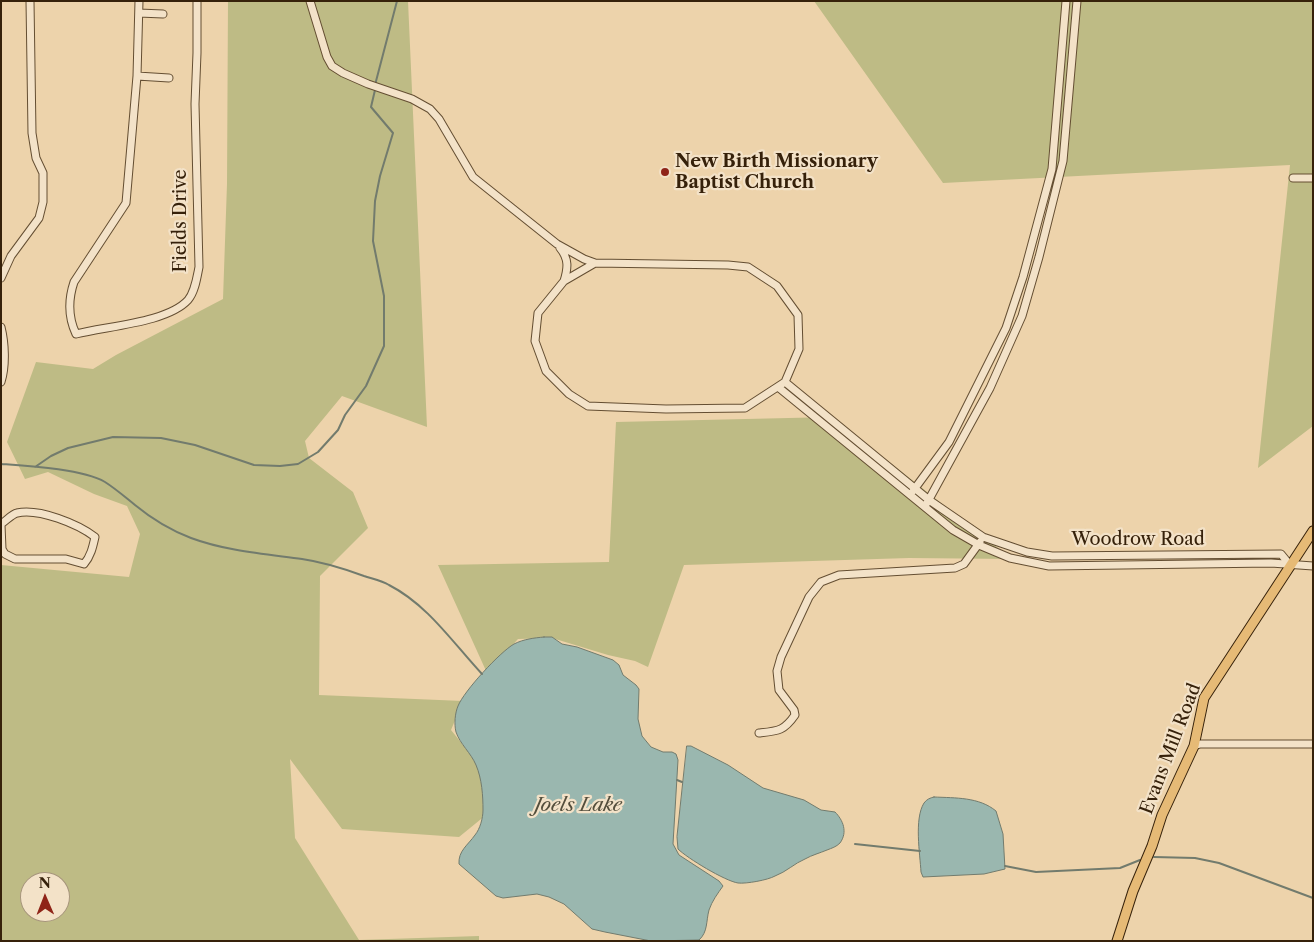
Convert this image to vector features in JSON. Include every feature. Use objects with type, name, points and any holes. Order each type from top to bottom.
[{"type":"main road","name":"Evans Mill Road","points":[[1117,941],[1162,815],[1194,746],[1204,698],[1313,531]]},
{"type":"street","points":[[1,278],[11,256],[38,218],[43,202],[43,173],[36,158],[32,133],[30,1]]},
{"type":"street","name":"Fields Drive","points":[[139,1],[137,76],[126,203],[74,282],[70,293],[70,320],[76,334],[145,320],[172,312],[190,299],[199,267],[195,104],[198,53],[197,1]]},
{"type":"street","points":[[310,1],[327,57],[332,66],[368,84],[412,99],[430,109],[440,119],[472,178],[557,244],[584,260],[595,263],[748,267],[777,286],[798,315],[800,349],[785,382],[746,408],[666,409],[588,406],[569,394],[546,371],[535,341],[538,313],[564,281],[595,263]]},
{"type":"street","points":[[910,495],[949,442],[1006,328],[1023,277],[1052,169],[1066,1]]},
{"type":"street","points":[[924,507],[990,388],[1022,316],[1063,161],[1077,1]]},
{"type":"street","points":[[139,13],[163,14]]},
{"type":"street","points":[[137,76],[169,78]]},
{"type":"street","points":[[1293,178],[1313,178]]},
{"type":"street","points":[[557,244],[565,255],[568,267],[564,281]]},
{"type":"street","points":[[1,327],[4,360],[1,382]]},
{"type":"street","name":"Woodrow Road","points":[[785,382],[929,500],[983,537],[1026,552],[1052,556],[1281,554],[1290,566]]},
{"type":"street","name":"Woodrow Road","points":[[778,387],[954,530],[979,545],[1010,558],[1050,566],[1272,563],[1290,566],[1313,566]]},
{"type":"street","points":[[16,513],[45,513],[86,530],[95,536],[93,547],[88,560],[84,564],[66,559],[15,559],[5,554],[2,549],[1,524],[16,513]]},
{"type":"street","points":[[759,732],[773,731],[787,726],[795,715],[794,710],[779,690],[777,671],[809,597],[820,582],[839,576],[955,568],[964,564],[983,537]]},
{"type":"street","points":[[1194,746],[1200,744],[1313,744]]},
{"type":"shaded area","points":[[228,1],[408,1],[427,427],[342,396],[305,441],[309,458],[353,492],[368,528],[320,576],[319,695],[463,701],[451,730],[480,766],[486,815],[459,837],[342,829],[290,759],[295,838],[359,940],[479,936],[479,941],[1,941],[1,565],[129,577],[140,534],[127,506],[94,494],[48,472],[25,479],[7,442],[36,362],[93,369],[223,299],[227,184]]},
{"type":"shaded area","points":[[814,1],[1313,1],[1313,426],[1258,468],[1290,165],[943,183]]},
{"type":"shaded area","points":[[832,417],[1012,559],[909,558],[684,565],[648,667],[635,661],[552,638],[518,639],[487,673],[438,565],[609,562],[616,422]]},
{"type":"water","name":"Joels Lake","points":[[552,637],[562,644],[577,647],[613,660],[619,665],[623,675],[639,689],[638,719],[642,736],[651,747],[663,752],[676,754],[678,760],[673,844],[679,855],[719,881],[723,886],[710,907],[705,930],[699,940],[651,941],[592,929],[564,904],[549,897],[537,894],[503,898],[496,896],[459,864],[460,855],[478,830],[483,810],[482,788],[478,770],[456,732],[455,719],[458,706],[475,682],[508,648],[522,641]]},
{"type":"water","points":[[687,746],[691,746],[728,765],[763,788],[804,800],[821,810],[835,812],[844,826],[844,835],[840,843],[810,856],[779,874],[767,879],[751,882],[738,883],[732,881],[698,863],[678,849],[677,837]]},
{"type":"water","points":[[934,797],[975,801],[989,806],[996,811],[1003,834],[1005,869],[984,874],[923,877],[919,846],[919,818],[924,803]]},
{"type":"waterway","points":[[375,85],[397,1]]},
{"type":"waterway","points":[[35,467],[51,456],[68,448],[113,437],[161,438],[195,445],[254,465],[280,466],[298,464],[318,452],[338,430],[345,415],[366,386],[384,346],[384,296],[373,241],[375,201],[380,176],[393,133],[371,107],[375,90]]},
{"type":"waterway","points":[[1,464],[55,469],[83,474],[105,482],[141,510],[191,538],[232,549],[318,562],[383,582],[403,593],[428,614],[482,674]]},
{"type":"waterway","points":[[677,780],[682,782]]},
{"type":"waterway","points":[[855,844],[920,851]]},
{"type":"waterway","points":[[1154,857],[1195,858],[1219,863],[1313,898]]},
{"type":"waterway","points":[[1005,866],[1036,872],[1120,868],[1140,860]]},
{"type":"place","name":"New Birth Missionary Baptist Church","points":[[665,172]]}]
